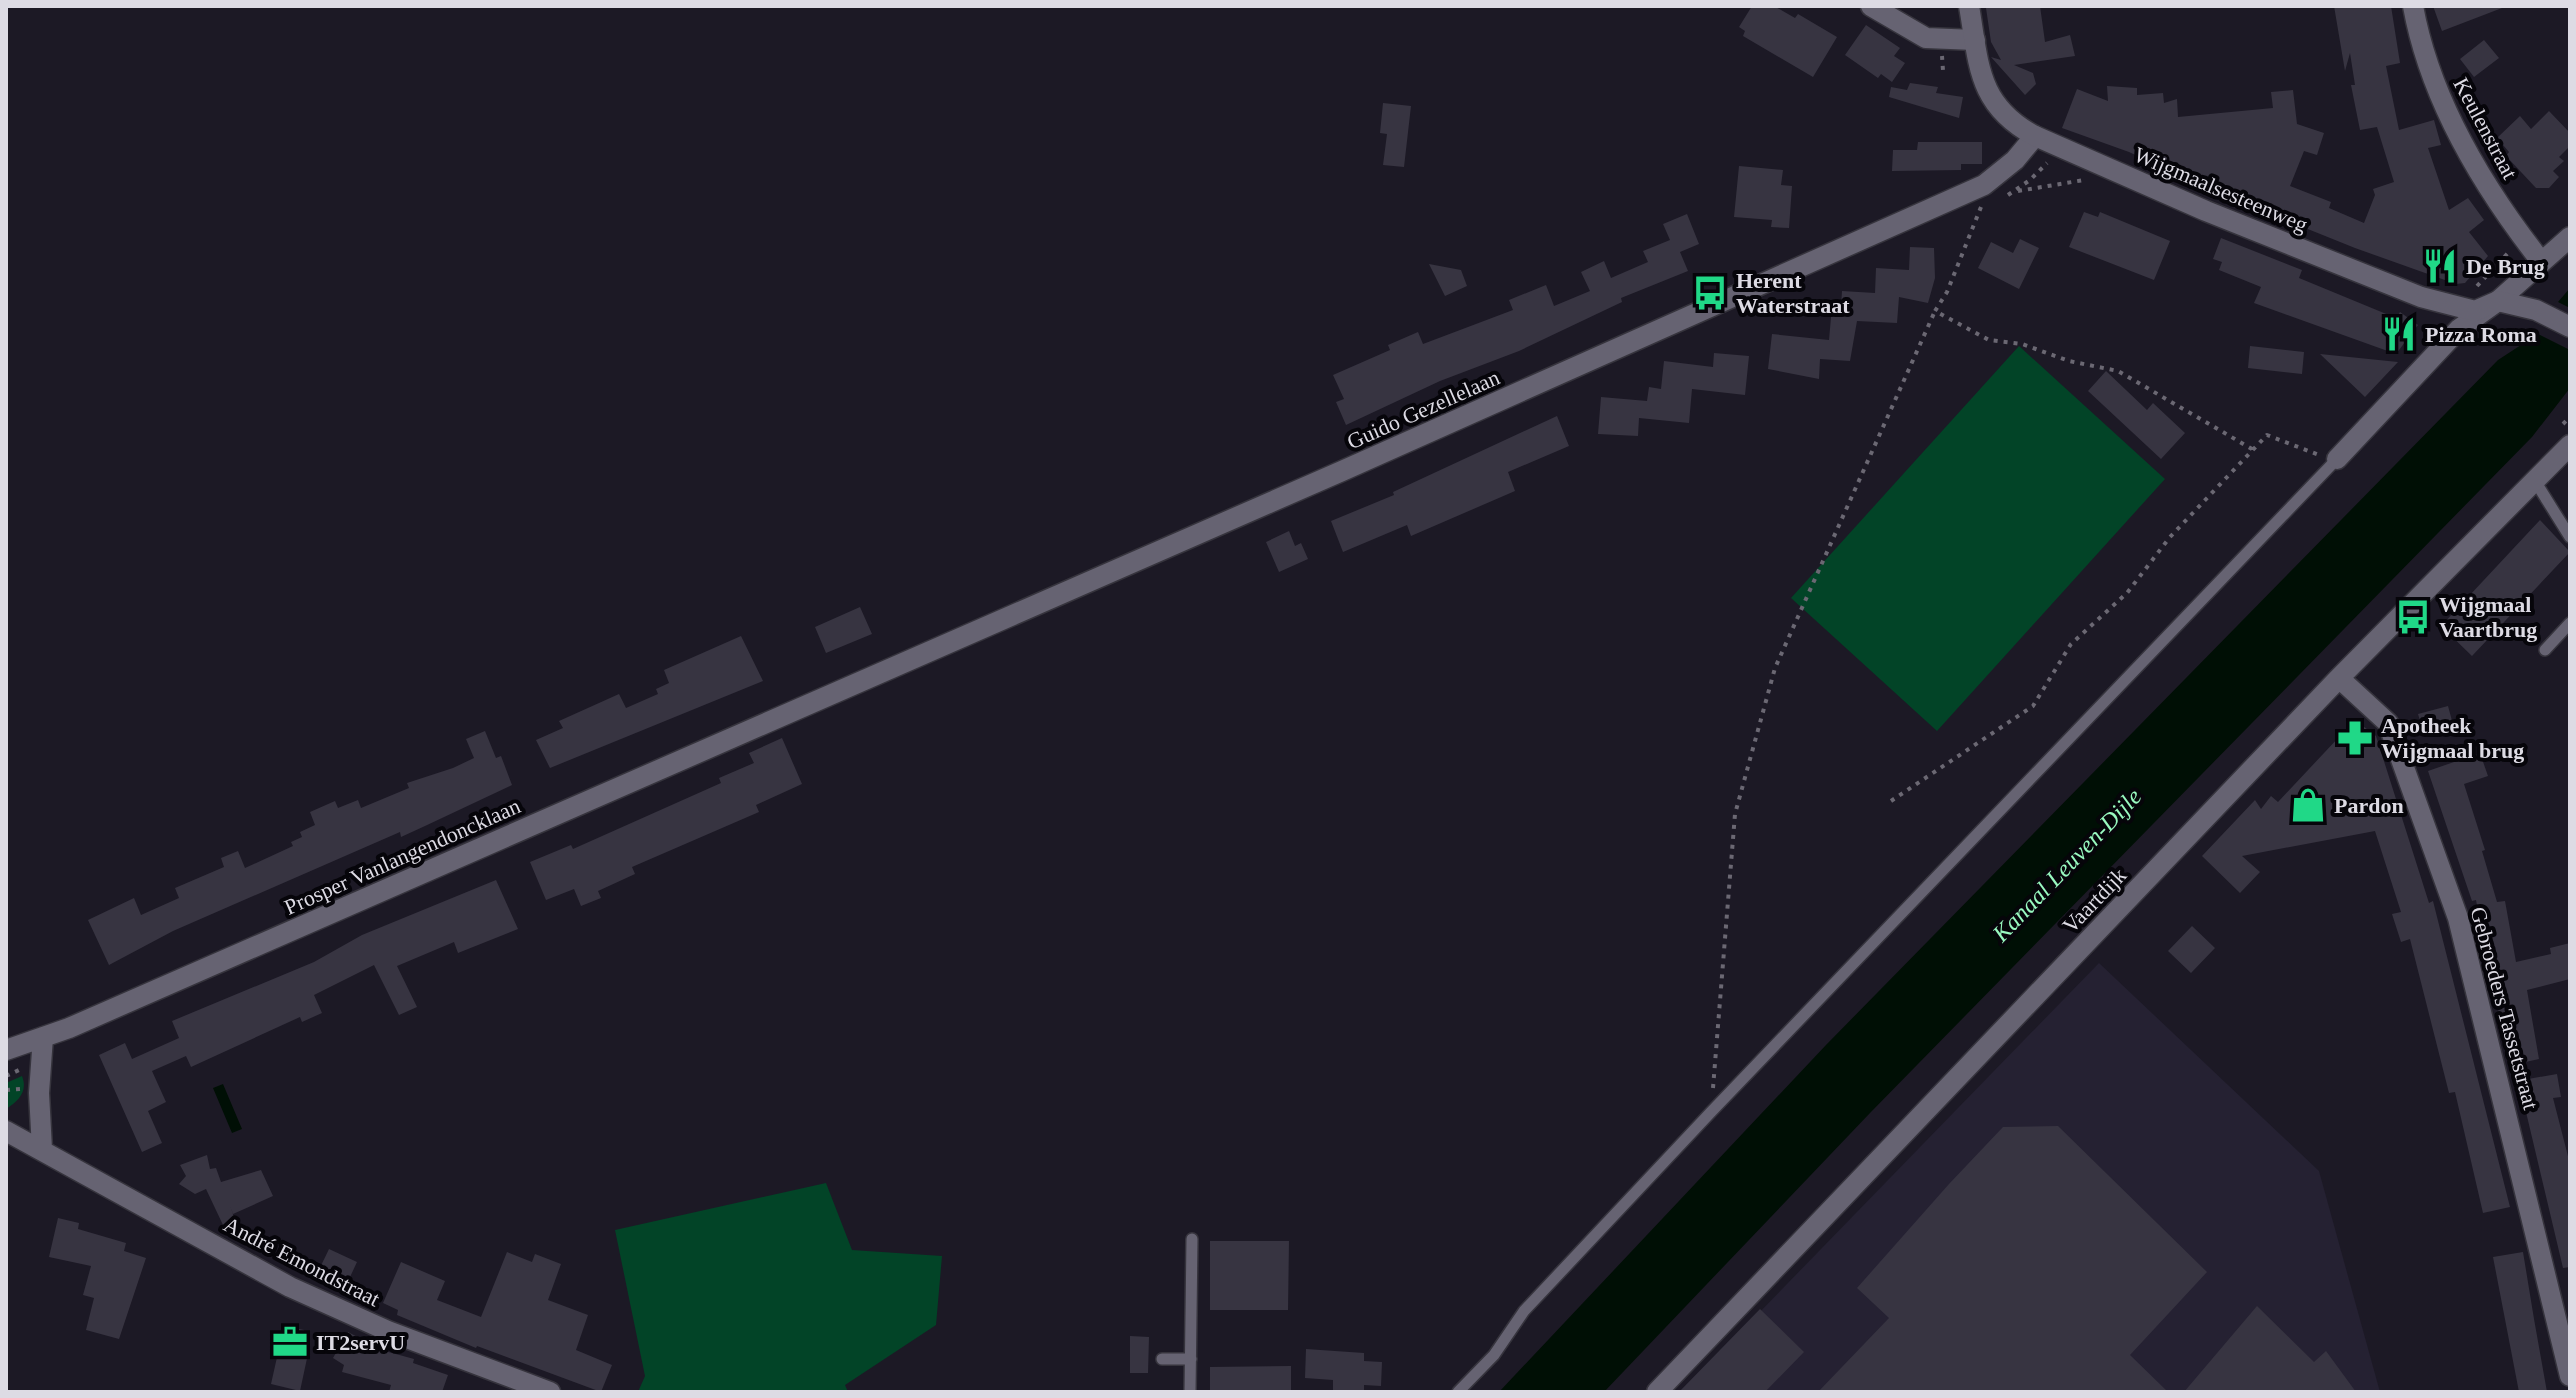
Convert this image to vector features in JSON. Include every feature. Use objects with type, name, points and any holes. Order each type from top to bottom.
[{"type":"street","points":[[1871,6],[1926,38],[1975,40]]},
{"type":"street","name":"Wijgmaalsesteenweg","points":[[1969,6],[1983,86],[2017,126],[2035,136],[2206,211],[2421,297],[2475,311],[2498,301],[2536,310],[2570,327]]},
{"type":"street","name":"Keulenstraat","points":[[2413,6],[2432,74],[2459,137],[2540,260]]},
{"type":"street","name":"Guido Gezellelaan","points":[[815,702],[1984,185],[2015,160],[2035,136]]},
{"type":"street","points":[[2337,459],[2459,329],[2498,301],[2540,260],[2570,237]]},
{"type":"street","name":"Vaartdijk","points":[[1657,1392],[2339,678],[2570,445]]},
{"type":"street","name":"Gebroeders Tassetstraat","points":[[2339,678],[2388,723],[2458,918],[2570,1376]]},
{"type":"street","name":"Prosper Vanlangendoncklaan","points":[[6,1050],[43,1037],[815,702]]},
{"type":"street","points":[[42,1149],[39,1093],[43,1037]]},
{"type":"street","name":"André Emondstraat","points":[[6,1131],[290,1287],[388,1331],[550,1392]]},
{"type":"lane","points":[[1458,1392],[1494,1355],[1524,1311],[1711,1112],[2337,459]]},
{"type":"lane","points":[[2535,481],[2570,537]]},
{"type":"lane","points":[[2545,650],[2570,623]]},
{"type":"lane","points":[[1190,1392],[1192,1239]]},
{"type":"lane","points":[[1162,1359],[1191,1359]]},
{"type":"path","points":[[2015,191],[2096,179]]},
{"type":"path","points":[[1711,1112],[1735,814],[1775,668],[1935,311],[1969,243],[1981,208],[1984,185]]},
{"type":"path","points":[[2468,295],[2509,252]]},
{"type":"path","points":[[1935,311],[1989,340],[2022,344],[2069,361],[2118,371],[2253,450]]},
{"type":"path","points":[[1891,801],[2033,706],[2071,644],[2127,593],[2170,537],[2267,435],[2337,459]]},
{"type":"shaded area","points":[[2099,963],[2319,1171],[2380,1392],[1682,1392]]},
{"type":"green space","points":[[2019,346],[2165,479],[1937,731],[1791,598]]},
{"type":"green space","points":[[22,1076],[24,1086],[21,1095],[6,1109],[6,1083]]},
{"type":"green space","points":[[826,1183],[852,1250],[942,1256],[936,1325],[845,1385],[848,1392],[638,1392],[645,1376],[615,1230]]},
{"type":"water","name":"Kanaal Leuven-Dijle","points":[[2570,288],[2570,388],[2532,437],[1870,1113],[1604,1392],[1499,1392],[1826,1045],[2498,360],[2521,345]]},
{"type":"water","points":[[223,1084],[242,1129],[232,1133],[213,1088]]},
{"type":"pier","points":[[2556,301],[2570,308],[2570,350],[2530,330]]},
{"type":"building","points":[[1752,6],[1774,6],[1795,18],[1798,14],[1837,37],[1813,77],[1743,36],[1745,31],[1739,27]]},
{"type":"building","points":[[2040,6],[2045,42],[2070,35],[2075,56],[2014,65],[2033,73],[2036,84],[2025,95],[1991,57],[2001,60],[1991,42],[1986,8]]},
{"type":"building","points":[[2334,6],[2391,6],[2400,63],[2386,66],[2399,130],[2434,120],[2441,145],[2428,148],[2449,210],[2468,198],[2484,220],[2469,232],[2488,256],[2465,283],[2456,284],[2355,248],[2206,188],[2129,152],[2062,128],[2077,89],[2108,101],[2107,86],[2137,88],[2137,95],[2163,93],[2164,103],[2177,99],[2178,117],[2273,108],[2271,92],[2293,90],[2297,124],[2324,133],[2317,155],[2304,151],[2290,186],[2331,202],[2329,208],[2364,223],[2375,195],[2373,189],[2394,182],[2377,127],[2360,130],[2351,85],[2355,85],[2350,53],[2345,71]]},
{"type":"building","points":[[2433,6],[2502,6],[2502,8],[2442,31]]},
{"type":"building","points":[[1866,25],[1900,48],[1894,56],[1905,63],[1892,82],[1881,74],[1878,78],[1845,55]]},
{"type":"building","points":[[2484,40],[2499,58],[2474,77],[2460,59]]},
{"type":"building","points":[[1910,83],[1938,87],[1936,93],[1963,97],[1959,118],[1889,97],[1891,87],[1907,90]]},
{"type":"building","points":[[1383,103],[1411,106],[1404,167],[1383,165],[1387,134],[1380,133]]},
{"type":"building","points":[[2549,111],[2570,133],[2570,146],[2559,157],[2564,161],[2553,171],[2559,177],[2549,188],[2536,188],[2506,156],[2509,152],[2497,138],[2520,116],[2531,129]]},
{"type":"building","points":[[1918,142],[1982,142],[1982,164],[1961,164],[1961,170],[1892,171],[1893,150],[1917,150]]},
{"type":"building","points":[[1739,166],[1783,170],[1781,185],[1792,186],[1789,228],[1771,227],[1772,220],[1734,217]]},
{"type":"building","points":[[2084,212],[2098,217],[2100,212],[2170,241],[2154,280],[2069,247]]},
{"type":"building","points":[[1687,214],[1699,244],[1680,252],[1688,271],[1621,298],[1622,302],[1519,351],[1440,381],[1346,425],[1336,402],[1344,399],[1333,375],[1390,350],[1388,345],[1418,332],[1423,344],[1513,310],[1509,300],[1546,285],[1554,306],[1590,291],[1581,272],[1604,261],[1611,278],[1648,262],[1643,251],[1670,240],[1663,224]]},
{"type":"building","points":[[2221,238],[2302,270],[2299,278],[2396,318],[2400,312],[2418,325],[2396,354],[2254,303],[2261,287],[2219,270],[2222,262],[2213,259]]},
{"type":"building","points":[[2020,239],[2039,248],[2019,289],[1978,268],[1991,242],[2013,253]]},
{"type":"building","points":[[1910,247],[1934,248],[1935,278],[1928,303],[1899,297],[1897,323],[1857,321],[1850,361],[1820,359],[1819,379],[1768,369],[1772,334],[1829,340],[1832,306],[1841,307],[1842,291],[1875,293],[1876,268],[1909,270]]},
{"type":"building","points":[[1429,264],[1461,270],[1467,286],[1445,296]]},
{"type":"building","points":[[2250,346],[2304,352],[2302,374],[2248,368]]},
{"type":"building","points":[[1714,353],[1749,356],[1745,395],[1692,389],[1689,423],[1639,418],[1638,436],[1598,434],[1601,397],[1647,401],[1649,387],[1661,389],[1664,361],[1713,367]]},
{"type":"building","points":[[2320,354],[2398,362],[2365,397]]},
{"type":"building","points":[[2106,371],[2147,410],[2153,403],[2185,433],[2161,459],[2088,391]]},
{"type":"building","points":[[1557,416],[1569,446],[1508,472],[1515,491],[1411,536],[1407,525],[1343,552],[1331,521],[1394,495],[1393,492]]},
{"type":"building","points":[[2540,520],[2570,552],[2472,656],[2441,626]]},
{"type":"building","points":[[1289,531],[1295,546],[1301,543],[1308,559],[1279,572],[1266,542]]},
{"type":"building","points":[[860,607],[872,634],[826,653],[815,627]]},
{"type":"building","points":[[741,636],[763,681],[550,768],[536,740],[563,728],[559,721],[619,694],[626,708],[658,694],[656,689],[669,683],[664,670]]},
{"type":"building","points":[[2448,706],[2454,728],[2425,737],[2418,714]]},
{"type":"building","points":[[2355,720],[2376,736],[2429,903],[2433,901],[2510,1207],[2483,1213],[2455,1092],[2449,1093],[2410,939],[2401,942],[2392,914],[2401,912],[2375,831],[2242,856],[2260,872],[2240,893],[2202,856],[2255,800],[2261,809],[2271,796],[2278,802]]},
{"type":"building","points":[[485,731],[496,758],[501,756],[512,785],[401,837],[400,832],[173,931],[109,965],[88,920],[134,898],[141,915],[179,898],[175,888],[224,867],[221,858],[238,851],[245,868],[293,846],[291,842],[302,837],[300,832],[315,825],[310,812],[335,801],[338,808],[358,800],[361,808],[409,788],[407,783],[453,768],[474,758],[466,739]]},
{"type":"building","points":[[782,738],[802,784],[756,805],[759,812],[632,867],[635,874],[598,891],[601,898],[581,906],[574,889],[546,900],[530,862],[571,845],[573,849],[721,783],[719,778],[754,763],[749,753]]},
{"type":"building","points":[[2480,753],[2488,776],[2464,784],[2485,850],[2482,851],[2497,902],[2505,901],[2516,962],[2551,954],[2550,948],[2570,943],[2570,979],[2527,990],[2539,1059],[2512,1065],[2490,977],[2476,900],[2472,901],[2428,771]]},
{"type":"building","points":[[496,880],[518,929],[458,953],[454,942],[397,966],[417,1007],[399,1015],[374,965],[314,995],[322,1013],[302,1022],[300,1017],[191,1067],[186,1056],[152,1071],[166,1102],[148,1111],[162,1143],[142,1152],[99,1055],[125,1043],[132,1059],[179,1038],[172,1021],[314,962],[362,935]]},
{"type":"building","points":[[2192,926],[2215,948],[2191,973],[2168,951]]},
{"type":"building","points":[[2557,1074],[2561,1097],[2553,1098],[2570,1164],[2570,1267],[2563,1268],[2526,1112],[2534,1110],[2528,1079]]},
{"type":"building","points":[[2058,1126],[2207,1272],[2130,1355],[2168,1392],[1818,1392],[1889,1318],[1857,1288],[1949,1184],[2003,1127]]},
{"type":"building","points":[[207,1155],[210,1169],[216,1168],[221,1182],[261,1170],[273,1196],[233,1214],[230,1206],[235,1220],[223,1225],[206,1189],[195,1194],[179,1184],[186,1176],[180,1165]]},
{"type":"building","points":[[58,1218],[79,1223],[78,1229],[126,1243],[124,1251],[146,1258],[119,1339],[86,1330],[94,1298],[83,1295],[91,1266],[49,1257]]},
{"type":"building","points":[[1210,1241],[1289,1241],[1288,1310],[1210,1310]]},
{"type":"building","points":[[329,1249],[357,1262],[344,1290],[316,1276]]},
{"type":"building","points":[[507,1252],[532,1262],[535,1254],[561,1264],[548,1300],[588,1315],[576,1350],[612,1365],[601,1392],[476,1348],[397,1315],[398,1310],[383,1303],[401,1262],[445,1281],[437,1300],[481,1317]]},
{"type":"building","points":[[2523,1252],[2547,1392],[2519,1392],[2493,1257]]},
{"type":"building","points":[[2257,1306],[2314,1362],[2326,1351],[2356,1392],[2184,1392]]},
{"type":"building","points":[[1760,1309],[1804,1352],[1765,1392],[1679,1392]]},
{"type":"building","points":[[284,1326],[304,1330],[300,1348],[309,1349],[300,1391],[271,1384]]},
{"type":"building","points":[[348,1332],[365,1341],[363,1345],[414,1359],[413,1363],[448,1375],[442,1392],[389,1392],[391,1385],[342,1372],[344,1365],[333,1358]]},
{"type":"building","points":[[1130,1336],[1149,1337],[1148,1373],[1130,1373]]},
{"type":"building","points":[[1306,1349],[1364,1353],[1364,1361],[1382,1362],[1381,1386],[1364,1385],[1364,1392],[1333,1392],[1333,1380],[1305,1378]]},
{"type":"building","points":[[1291,1366],[1291,1392],[1210,1392],[1210,1367]]},
{"type":"place","name":"De Brug","points":[[2440,266]]},
{"type":"place","name":"Herent Waterstraat","points":[[1710,293]]},
{"type":"place","name":"Pizza Roma","points":[[2399,334]]},
{"type":"place","name":"Wijgmaal Vaartbrug","points":[[2413,617]]},
{"type":"place","name":"Apotheek Wijgmaal brug","points":[[2355,738]]},
{"type":"place","name":"Pardon","points":[[2308,805]]},
{"type":"place","name":"IT2servU","points":[[290,1342]]}]
